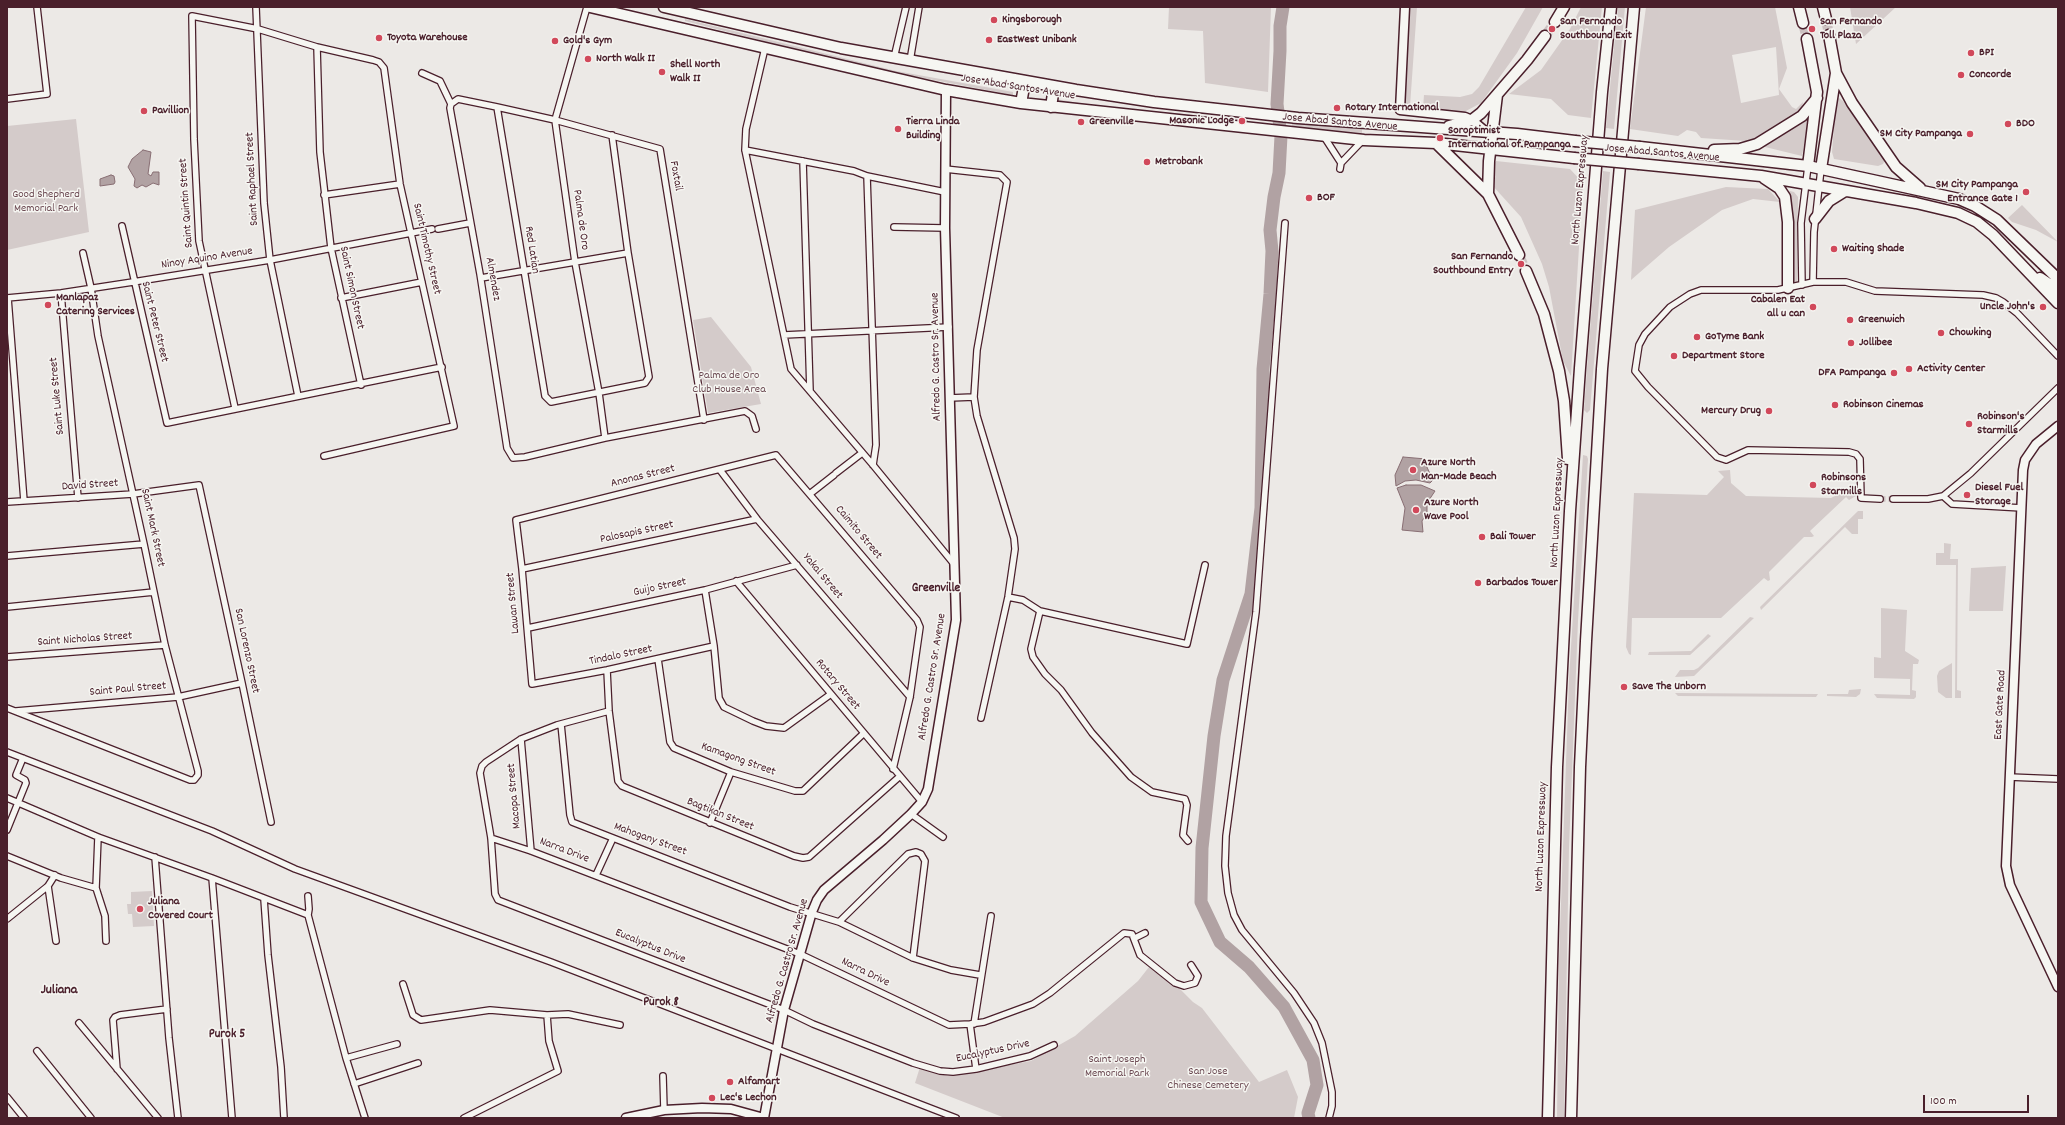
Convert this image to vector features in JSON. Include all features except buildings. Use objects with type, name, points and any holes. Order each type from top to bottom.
[{"type":"highway","name":"Jose Abad Santos Avenue","points":[[590,7],[946,90],[1021,104],[1364,140],[1436,143],[1761,176],[1952,210],[1966,216],[1993,235],[2031,273],[2058,303]]},
{"type":"highway","points":[[659,23],[661,7]]},
{"type":"highway","name":"Jose Abad Santos Avenue","points":[[664,7],[894,58],[1024,82],[1154,102],[1298,118],[1489,132],[1808,166],[1959,199],[1983,210],[2007,229],[2058,279]]},
{"type":"highway","points":[[1555,22],[1564,7]]},
{"type":"highway","name":"North Luzon Expressway","points":[[1548,1118],[1557,768],[1570,511],[1602,92],[1611,7]]},
{"type":"highway","points":[[1571,1118],[1576,904],[1586,641],[1602,369],[1634,7]]},
{"type":"highway","points":[[1628,62],[1641,7]]},
{"type":"highway","points":[[1799,7],[1803,23]]},
{"type":"highway","points":[[1824,7],[1826,18]]},
{"type":"highway","points":[[680,11],[680,28]]},
{"type":"highway","points":[[1829,35],[1836,72],[1852,103],[1902,174],[1924,191]]},
{"type":"highway","points":[[1442,128],[1481,113],[1527,60],[1545,36]]},
{"type":"highway","points":[[1807,39],[1816,78],[1817,98],[1808,166]]},
{"type":"highway","points":[[1821,169],[1836,72]]},
{"type":"highway","points":[[1021,104],[1024,82]]},
{"type":"highway","points":[[1051,107],[1054,87]]},
{"type":"highway","points":[[1488,194],[1489,161],[1492,149],[1489,132],[1497,94]]},
{"type":"highway","points":[[1684,152],[1740,149],[1757,144],[1802,116],[1817,98]]},
{"type":"highway","points":[[1436,143],[1488,194],[1520,255]]},
{"type":"highway","points":[[1761,176],[1779,188],[1785,197],[1788,222],[1788,288]]},
{"type":"highway","points":[[1815,219],[1829,201],[1845,191]]},
{"type":"highway","points":[[1526,271],[1548,326],[1562,385],[1567,436],[1570,511]]},
{"type":"highway","points":[[2031,273],[2058,290]]},
{"type":"street","points":[[7,99],[47,94],[37,7]]},
{"type":"street","name":"Saint Raphael Street","points":[[256,7],[264,203],[270,260],[298,396]]},
{"type":"street","name":"Palma de Oro","points":[[587,7],[555,120],[575,262],[599,393],[605,438]]},
{"type":"street","points":[[894,58],[906,7]]},
{"type":"street","points":[[910,61],[919,7]]},
{"type":"street","points":[[1405,7],[1400,110],[1468,118],[1489,132]]},
{"type":"street","name":"Saint Quintin Street","points":[[235,408],[199,241],[194,139],[192,16],[258,29]]},
{"type":"street","points":[[258,29],[317,47]]},
{"type":"street","name":"Saint Timothy Street","points":[[317,47],[379,62],[384,68],[400,184],[454,426],[324,456]]},
{"type":"street","name":"Saint Simon Street","points":[[317,47],[324,196],[331,248],[361,385]]},
{"type":"street","points":[[765,48],[746,129],[745,150],[791,369],[873,465],[956,566]]},
{"type":"street","points":[[422,73],[440,81],[451,104]]},
{"type":"street","name":"Alfredo G. Castro Sr. Avenue","points":[[764,1118],[784,1010],[812,912],[820,894],[911,814],[922,802],[928,789],[956,620],[956,566],[949,398],[949,327],[945,228],[946,90]]},
{"type":"street","name":"Foxtail","points":[[451,104],[458,99],[497,107],[555,120],[660,149],[704,420]]},
{"type":"street","name":"Almendez","points":[[451,104],[450,108],[481,278],[507,448],[513,458],[525,457],[605,438]]},
{"type":"street","name":"Red Latian","points":[[497,107],[523,271],[545,396],[551,402],[559,402],[599,393]]},
{"type":"street","points":[[599,393],[645,383],[649,376],[628,252],[612,135]]},
{"type":"street","points":[[1323,135],[1341,166],[1364,140]]},
{"type":"street","points":[[745,150],[854,171],[866,176],[945,192]]},
{"type":"street","points":[[803,161],[810,391]]},
{"type":"street","points":[[1802,285],[1801,223],[1808,166]]},
{"type":"street","points":[[945,169],[1000,175],[1006,182],[977,350],[974,397],[977,416],[1014,538],[1014,561],[1008,597],[981,718]]},
{"type":"street","points":[[1813,282],[1815,219],[1821,169]]},
{"type":"street","points":[[866,176],[873,330],[876,445],[873,465]]},
{"type":"street","points":[[324,196],[400,184]]},
{"type":"street","name":"Ninoy Aquino Avenue","points":[[7,298],[61,293],[270,260],[470,223]]},
{"type":"street","points":[[1285,223],[1256,612],[1226,836],[1225,866],[1228,893],[1234,915],[1242,930],[1294,993],[1314,1023],[1322,1043],[1332,1092],[1332,1106],[1329,1118]]},
{"type":"street","name":"Saint Peter Street","points":[[122,226],[133,282],[167,423],[235,408]]},
{"type":"street","points":[[894,227],[945,228]]},
{"type":"street","points":[[481,278],[628,252]]},
{"type":"street","name":"Saint Mark Street","points":[[13,711],[190,780],[196,778],[198,771],[165,645],[100,343],[91,288],[83,253]]},
{"type":"street","points":[[341,298],[422,282]]},
{"type":"street","points":[[1880,498],[1861,498],[1860,459],[1856,454],[1850,452],[1748,450],[1726,460],[1717,457],[1648,387],[1635,371],[1639,345],[1645,334],[1670,307],[1690,294],[1701,290],[1778,290],[1813,282],[1846,282],[1875,291],[1983,295],[1996,298],[2017,313],[2058,356]]},
{"type":"street","name":"Saint Luke Street","points":[[61,293],[78,498]]},
{"type":"street","points":[[7,298],[24,501]]},
{"type":"street","points":[[784,335],[949,327]]},
{"type":"street","points":[[235,408],[361,385],[442,367]]},
{"type":"street","points":[[1893,499],[1928,499],[1943,496],[1970,473],[2058,388]]},
{"type":"street","points":[[949,398],[974,397]]},
{"type":"street","points":[[605,438],[745,411],[752,416],[756,429]]},
{"type":"street","name":"East Gate Road","points":[[2058,426],[2036,444],[2025,460],[2010,777],[2007,874],[2058,987]]},
{"type":"street","points":[[811,493],[862,453]]},
{"type":"street","name":"Anonas Street","points":[[516,520],[776,455]]},
{"type":"street","name":"Caimito Street","points":[[776,455],[811,493],[917,620],[920,627],[910,697]]},
{"type":"street","name":"Yakal Street","points":[[720,470],[757,519],[910,697]]},
{"type":"street","name":"David Street","points":[[7,502],[133,494],[199,486]]},
{"type":"street","name":"San Lorenzo Street","points":[[199,486],[271,822]]},
{"type":"street","points":[[1943,496],[1952,504],[2022,508]]},
{"type":"street","name":"Palosapis Street","points":[[522,569],[757,519]]},
{"type":"street","name":"Lawan Street","points":[[516,520],[528,628],[532,684]]},
{"type":"street","points":[[7,556],[144,544]]},
{"type":"street","name":"Guijo Street","points":[[528,628],[705,590],[797,565]]},
{"type":"street","points":[[1008,597],[1023,600],[1040,611],[1187,644],[1205,565]]},
{"type":"street","name":"Rotary Street","points":[[736,581],[899,777],[922,802]]},
{"type":"street","points":[[705,590],[721,704],[730,711],[754,722],[779,728],[788,726],[831,694]]},
{"type":"street","points":[[7,607],[154,592]]},
{"type":"street","points":[[1040,611],[1031,649],[1033,657],[1045,674],[1061,690],[1092,733],[1131,777],[1152,792],[1185,799],[1187,805],[1183,835],[1188,841]]},
{"type":"street","name":"Saint Nicholas Street","points":[[7,657],[165,645]]},
{"type":"street","name":"Tindalo Street","points":[[532,684],[607,670],[714,646]]},
{"type":"street","name":"Kamagong Street","points":[[658,659],[670,742],[674,748],[731,772],[795,792],[802,791],[863,734]]},
{"type":"street","name":"Bagtikan Street","points":[[607,670],[609,711],[618,781],[622,786],[794,856],[806,858],[899,777]]},
{"type":"street","name":"Saint Paul Street","points":[[13,711],[178,697],[242,683]]},
{"type":"street","points":[[893,769],[910,697]]},
{"type":"street","points":[[7,708],[13,711]]},
{"type":"street","name":"Eucalyptus Drive","points":[[609,711],[561,724],[521,739],[482,766],[480,773],[491,838],[495,894],[501,902],[784,1010],[813,1024],[930,1068],[953,1072],[976,1069],[1030,1056],[1054,1045]]},
{"type":"street","name":"Mahogany Street","points":[[561,724],[570,815],[572,822],[790,907],[812,912],[839,922],[913,958],[951,970],[980,976]]},
{"type":"street","name":"Macopa Street","points":[[521,739],[531,850]]},
{"type":"street","points":[[7,752],[198,826],[296,869],[544,960],[629,994],[776,1048],[956,1118]]},
{"type":"street","points":[[7,830],[26,782],[16,776],[23,758]]},
{"type":"street","points":[[710,823],[731,772]]},
{"type":"street","points":[[2010,777],[2058,779]]},
{"type":"street","points":[[7,798],[98,837],[212,878],[308,915]]},
{"type":"street","points":[[911,814],[943,837]]},
{"type":"street","points":[[98,837],[96,888],[105,916],[106,941]]},
{"type":"street","name":"Narra Drive","points":[[491,838],[531,850],[800,954],[945,1024],[972,1024],[995,1019],[1033,1004],[1050,993],[1124,933],[1132,934],[1135,938]]},
{"type":"street","points":[[596,876],[613,838]]},
{"type":"street","points":[[839,922],[908,854],[916,852],[921,854],[925,861],[913,958]]},
{"type":"street","points":[[7,856],[55,876],[96,888]]},
{"type":"street","points":[[155,857],[167,1009],[178,1118]]},
{"type":"street","points":[[7,919],[48,886],[55,876]]},
{"type":"street","points":[[212,878],[232,1118]]},
{"type":"street","points":[[48,886],[56,941]]},
{"type":"street","points":[[308,896],[308,915],[346,1058],[365,1118]]},
{"type":"street","points":[[264,899],[268,955],[281,1067],[284,1118]]},
{"type":"street","points":[[976,1069],[972,1024],[991,916]]},
{"type":"street","points":[[1145,933],[1135,938],[1140,955],[1169,978],[1181,985],[1195,983],[1198,976],[1192,965]]},
{"type":"street","points":[[404,984],[412,1015],[421,1020],[490,1010],[547,1015],[568,1014],[620,1024]]},
{"type":"street","points":[[117,1069],[113,1020],[120,1014],[167,1009]]},
{"type":"street","points":[[464,1118],[558,1071],[549,1041],[547,1015]]},
{"type":"street","points":[[79,1023],[158,1118]]},
{"type":"street","points":[[346,1058],[397,1044]]},
{"type":"street","points":[[37,1051],[91,1118]]},
{"type":"street","points":[[354,1084],[418,1063]]},
{"type":"street","points":[[663,1076],[664,1110]]},
{"type":"street","points":[[7,1098],[24,1118]]},
{"type":"street","points":[[626,1118],[664,1110],[702,1108],[731,1109],[764,1118]]},
{"type":"green space","points":[[1169,7],[1271,7],[1268,92],[1205,83],[1203,31],[1168,29]]},
{"type":"green space","points":[[1409,7],[1417,7],[1410,106],[1404,106]]},
{"type":"green space","points":[[1526,7],[1543,7],[1517,53],[1481,103],[1464,112],[1423,108],[1424,95],[1460,97],[1472,94],[1479,87]]},
{"type":"green space","points":[[1581,7],[1602,7],[1591,118],[1568,115],[1551,99],[1509,94],[1541,70],[1570,29]]},
{"type":"green space","points":[[1618,7],[1625,7],[1614,129],[1606,128]]},
{"type":"green space","points":[[1646,7],[1775,7],[1787,68],[1779,89],[1792,107],[1796,109],[1803,102],[1801,113],[1759,138],[1746,141],[1701,138],[1696,132],[1687,130],[1678,136],[1630,129]],"holes":[[[1776,47],[1779,95],[1741,103],[1732,55]]]},
{"type":"green space","points":[[1850,7],[1896,7],[1856,44]]},
{"type":"green space","points":[[685,19],[896,71],[1013,92],[1013,95],[870,68],[685,21]]},
{"type":"green space","points":[[1839,98],[1843,101],[1883,156],[1885,160],[1883,164],[1878,166],[1834,159],[1832,152],[1836,102]]},
{"type":"green space","points":[[1056,99],[1096,106],[1248,120],[1248,123],[1055,102]]},
{"type":"green space","points":[[1809,116],[1802,156],[1761,146],[1787,131]]},
{"type":"green space","name":"Good Shepherd Memorial Park","points":[[76,119],[89,232],[7,250],[7,126]]},
{"type":"green space","points":[[1292,123],[1362,129],[1362,133],[1292,127]]},
{"type":"green space","points":[[1496,161],[1570,169],[1583,183],[1571,376],[1563,361],[1549,287],[1542,264],[1521,217],[1492,185],[1493,165]]},
{"type":"green space","points":[[1603,171],[1610,172],[1590,410],[1587,413],[1584,410]]},
{"type":"green space","points":[[1726,187],[1768,189],[1780,202],[1753,199],[1722,210],[1669,247],[1631,280],[1635,210]]},
{"type":"green space","points":[[1790,191],[1794,192],[1798,197],[1797,284],[1793,281],[1794,226],[1791,222],[1788,193]]},
{"type":"green space","points":[[2022,205],[2058,242],[2036,230],[2012,222],[2008,218]]},
{"type":"green space","name":"Palma de Oro Club House Area","points":[[711,317],[751,367],[761,404],[708,413],[693,320]]},
{"type":"green space","points":[[1583,455],[1587,456],[1588,459],[1578,621],[1569,848],[1564,1118],[1557,1118],[1559,959],[1569,679]]},
{"type":"green space","points":[[1730,470],[1731,483],[1746,496],[1831,498],[1847,490],[1854,493],[1856,491],[1856,496],[1849,500],[1846,497],[1810,531],[1814,536],[1804,537],[1769,572],[1770,580],[1768,581],[1764,578],[1721,618],[1632,618],[1631,655],[1629,654],[1626,647],[1634,493],[1707,495],[1724,477],[1718,471]]},
{"type":"green space","points":[[1858,511],[1863,511],[1863,519],[1858,519],[1858,534],[1852,534],[1845,527],[1761,610],[1760,607]]},
{"type":"green space","points":[[1944,543],[1951,544],[1950,559],[1958,559],[1957,690],[1961,691],[1961,698],[1955,698],[1956,565],[1936,565],[1936,553],[1944,553]]},
{"type":"green space","points":[[2006,566],[2003,611],[1969,611],[1971,568]]},
{"type":"green space","points":[[1881,608],[1907,610],[1905,651],[1919,660],[1918,664],[1913,664],[1912,690],[1916,691],[1916,697],[1914,699],[1877,698],[1874,694],[1910,695],[1910,679],[1874,678],[1874,657],[1881,658]]},
{"type":"green space","points":[[1750,617],[1754,618],[1694,676],[1675,677],[1680,670],[1694,670],[1698,668]]},
{"type":"green space","points":[[1708,634],[1711,636],[1690,655],[1648,655],[1649,652],[1691,651]]},
{"type":"green space","points":[[1952,663],[1952,698],[1946,698],[1938,692],[1937,676],[1939,671]]},
{"type":"green space","points":[[1861,689],[1860,694],[1856,697],[1827,696],[1827,694],[1848,694],[1849,690]]},
{"type":"green space","points":[[1675,693],[1818,694],[1816,697],[1678,696]]},
{"type":"green space","name":"Juliana Covered Court","points":[[152,891],[154,926],[133,927],[132,914],[128,914],[127,904],[131,904],[131,892]]},
{"type":"green space","name":"Saint Joseph Memorial Park","points":[[1149,967],[1179,988],[1193,1002],[1202,1008],[1259,1082],[1287,1070],[1298,1097],[1294,1118],[1005,1118],[915,1083],[920,1067],[948,1076],[1031,1061],[1075,1036],[1138,981]]},
{"type":"shaded area","points":[[143,150],[151,152],[148,174],[151,176],[153,172],[159,172],[159,185],[153,183],[146,187],[142,185],[137,188],[134,186],[135,179],[128,167],[132,159]]},
{"type":"shaded area","points":[[111,175],[114,176],[114,184],[100,186],[100,179]]},
{"type":"shaded area","name":"Azure North Man-Made Beach","points":[[1403,457],[1426,459],[1425,463],[1433,480],[1430,483],[1416,480],[1405,481],[1396,486],[1395,475]]},
{"type":"shaded area","name":"Azure North Wave Pool","points":[[1406,485],[1421,485],[1435,491],[1427,503],[1427,513],[1422,521],[1423,532],[1402,530],[1405,508],[1397,488]]},
{"type":"waterway","points":[[1283,7],[1280,26],[1277,104],[1281,136],[1279,173],[1270,230],[1272,251],[1270,294],[1263,369],[1261,508],[1251,594],[1223,680],[1214,736],[1202,848],[1201,902],[1220,942],[1249,967],[1284,1007],[1313,1060],[1317,1085],[1308,1113],[1309,1118]]},
{"type":"tunnel","points":[[1826,19],[1829,35]]},
{"type":"tunnel","points":[[1545,36],[1555,22]]},
{"type":"tunnel","points":[[1803,23],[1807,39]]},
{"type":"tunnel","points":[[1519,255],[1526,271]]},
{"type":"tunnel","points":[[1880,499],[1893,499]]},
{"type":"place","name":"Kingsborough","points":[[994,20]]},
{"type":"place","name":"San Fernando Southbound Exit","points":[[1552,29]]},
{"type":"place","name":"San Fernando Toll Plaza","points":[[1812,29]]},
{"type":"place","name":"Toyota Warehouse","points":[[379,38]]},
{"type":"place","name":"EastWest Unibank","points":[[989,40]]},
{"type":"place","name":"Gold's Gym","points":[[555,41]]},
{"type":"place","name":"BPI","points":[[1971,53]]},
{"type":"place","name":"North Walk II","points":[[588,59]]},
{"type":"place","name":"Shell North Walk II","points":[[662,72]]},
{"type":"place","name":"Concorde","points":[[1961,75]]},
{"type":"place","name":"Rotary International","points":[[1337,108]]},
{"type":"place","name":"Pavillion","points":[[144,111]]},
{"type":"place","name":"Masonic Lodge","points":[[1242,121]]},
{"type":"place","name":"Greenville","points":[[1081,122]]},
{"type":"place","name":"BDO","points":[[2008,124]]},
{"type":"place","name":"Tierra Linda Building","points":[[898,129]]},
{"type":"place","name":"SM City Pampanga","points":[[1970,134]]},
{"type":"place","name":"Soroptimist International of Pampanga","points":[[1440,138]]},
{"type":"place","name":"Metrobank","points":[[1147,162]]},
{"type":"place","name":"SM City Pampanga Entrance Gate 1","points":[[2026,192]]},
{"type":"place","name":"BOF","points":[[1309,198]]},
{"type":"place","name":"Waiting Shade","points":[[1834,249]]},
{"type":"place","name":"San Fernando Southbound Entry","points":[[1521,264]]},
{"type":"place","name":"Manlapaz Catering Services","points":[[48,305]]},
{"type":"place","name":"Cabalen Eat all u can","points":[[1813,307]]},
{"type":"place","name":"Uncle John's","points":[[2043,307]]},
{"type":"place","name":"Greenwich","points":[[1850,320]]},
{"type":"place","name":"Chowking","points":[[1941,333]]},
{"type":"place","name":"GoTyme Bank","points":[[1697,337]]},
{"type":"place","name":"Jollibee","points":[[1851,343]]},
{"type":"place","name":"Department Store","points":[[1674,356]]},
{"type":"place","name":"Activity Center","points":[[1909,369]]},
{"type":"place","name":"DFA Pampanga","points":[[1894,373]]},
{"type":"place","name":"Robinson Cinemas","points":[[1835,405]]},
{"type":"place","name":"Mercury Drug","points":[[1769,411]]},
{"type":"place","name":"Robinson's Starmills","points":[[1969,424]]},
{"type":"place","name":"Azure North Man-Made Beach","points":[[1413,470]]},
{"type":"place","name":"Robinsons Starmills","points":[[1813,485]]},
{"type":"place","name":"Diesel Fuel Storage","points":[[1967,495]]},
{"type":"place","name":"Azure North Wave Pool","points":[[1416,510]]},
{"type":"place","name":"Bali Tower","points":[[1482,537]]},
{"type":"place","name":"Barbados Tower","points":[[1478,583]]},
{"type":"place","name":"Save The Unborn","points":[[1624,687]]},
{"type":"place","name":"Juliana Covered Court","points":[[140,909]]},
{"type":"place","name":"Alfamart","points":[[730,1082]]},
{"type":"place","name":"Lec's Lechon","points":[[712,1098]]},
{"type":"district","name":"Greenville","points":[[936,589]]},
{"type":"district","name":"Juliana","points":[[59,991]]},
{"type":"district","name":"Purok 8","points":[[661,1003]]},
{"type":"district","name":"Purok 5","points":[[227,1035]]},
{"type":"park label","name":"San Jose Chinese Cemetery","points":[[1208,1079]]}]
